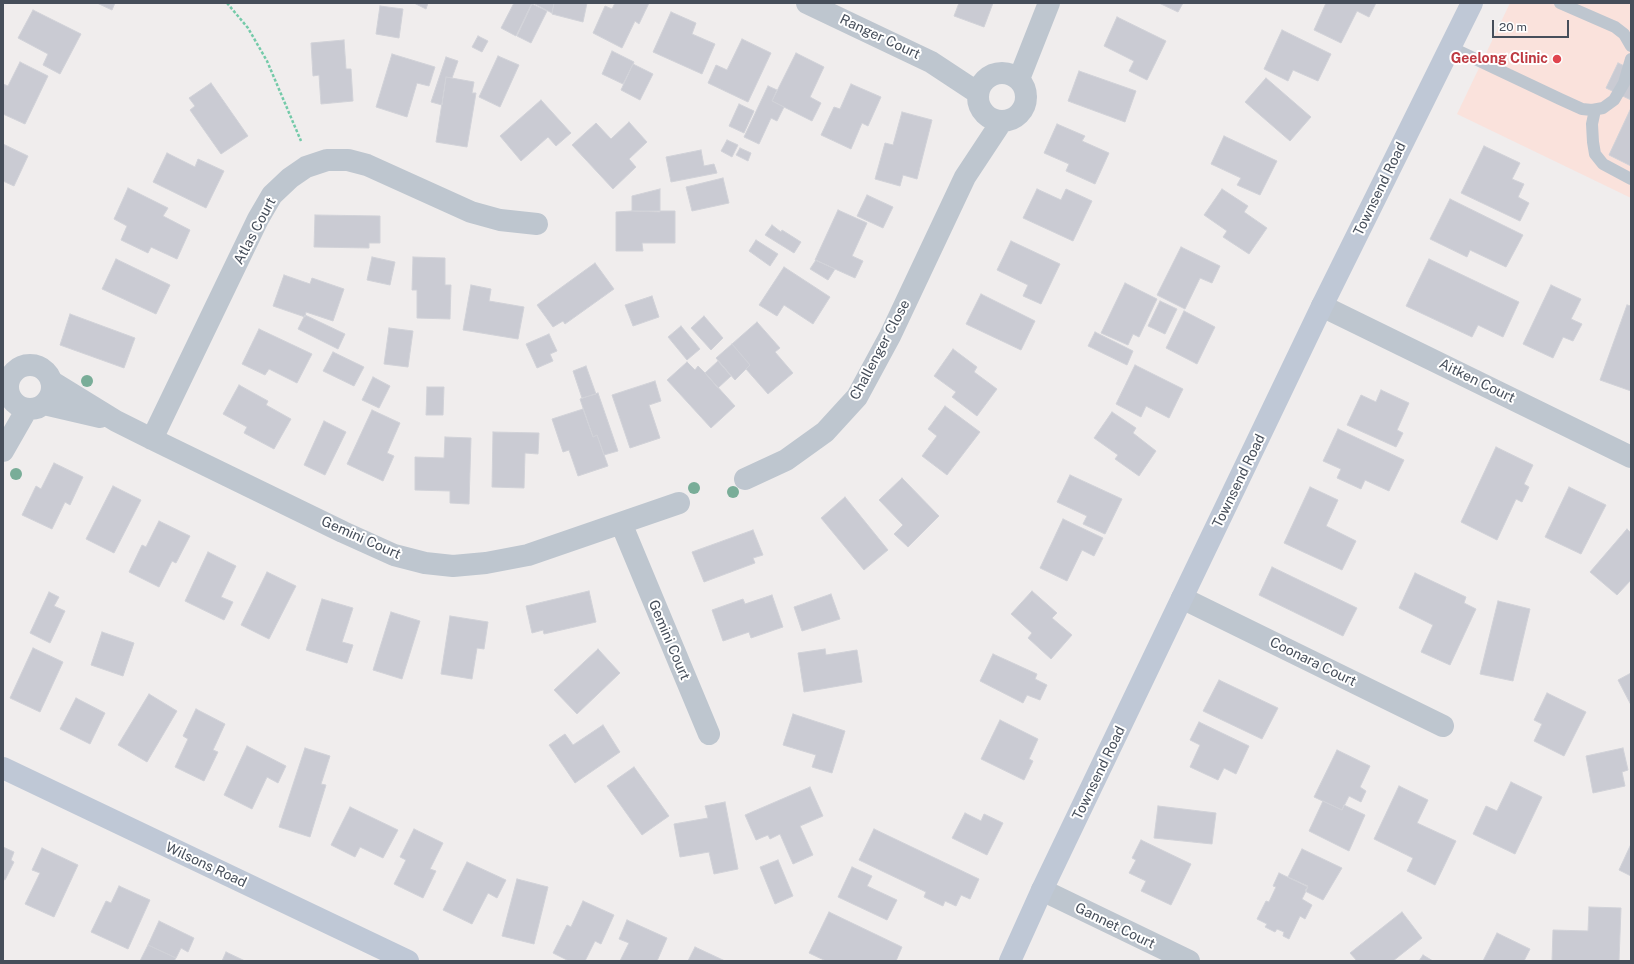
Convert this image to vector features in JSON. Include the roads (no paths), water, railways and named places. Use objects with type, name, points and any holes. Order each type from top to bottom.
[{"type":"main road","name":"Townsend Road","points":[[1010,961],[1042,890],[1322,306],[1472,3]]},
{"type":"main road","name":"Wilsons Road","points":[[3,768],[408,961]]},
{"type":"street","name":"Ranger Court","points":[[806,3],[995,93]]},
{"type":"street","name":"Challenger Close","points":[[745,478],[786,460],[819,437],[857,397],[890,336],[965,178],[995,93],[1046,10]]},
{"type":"street","name":"Atlas Court","points":[[152,439],[258,219],[272,195],[290,178],[306,167],[327,160],[348,160],[367,164],[471,212],[500,220],[537,224]]},
{"type":"street","name":"Aitken Court","points":[[1322,306],[1631,457]]},
{"type":"street","name":"Gemini Court","points":[[12,364],[36,366],[43,369],[48,374],[51,381],[116,421],[350,535],[394,554],[425,563],[453,566],[486,563],[528,555],[678,503]]},
{"type":"street","points":[[3,451],[19,397],[12,374],[12,364]]},
{"type":"street","points":[[19,397],[51,394],[51,381]]},
{"type":"street","name":"Gemini Court","points":[[19,397],[116,421]]},
{"type":"street","points":[[3,428],[19,397]]},
{"type":"street","name":"Gemini Court","points":[[621,523],[709,734]]},
{"type":"street","name":"Coonara Court","points":[[1182,598],[1443,726]]},
{"type":"street","name":"Gannet Court","points":[[1042,890],[1189,961]]},
{"type":"lane","points":[[1560,3],[1615,28],[1624,34],[1630,44]]},
{"type":"lane","points":[[1450,47],[1582,109],[1595,110],[1603,108],[1614,100],[1624,83],[1631,59]]},
{"type":"lane","points":[[1595,110],[1592,124],[1593,142],[1596,154],[1603,164],[1631,179]]},
{"type":"place","name":"Geelong Clinic","points":[[1557,59]]}]
